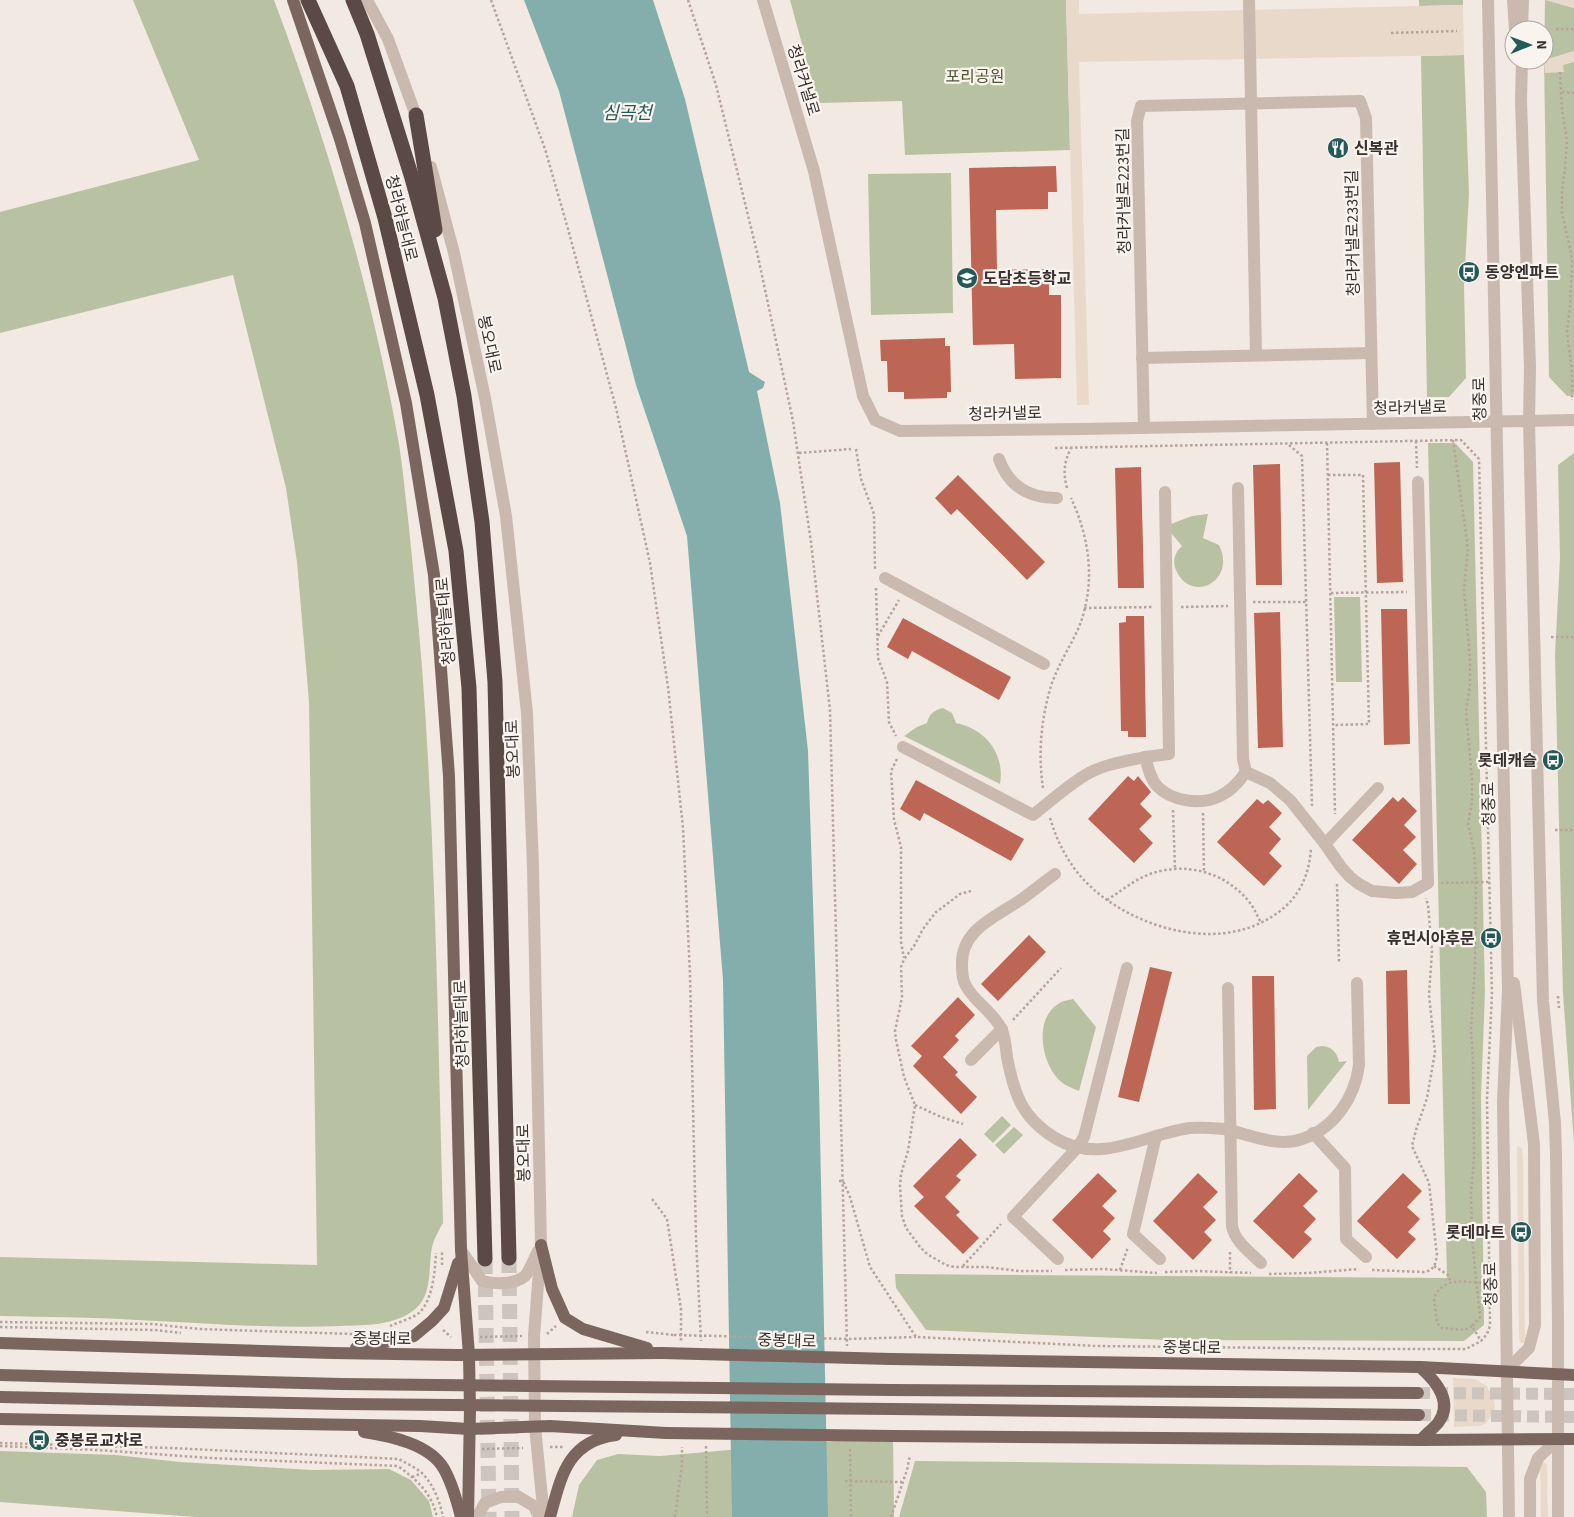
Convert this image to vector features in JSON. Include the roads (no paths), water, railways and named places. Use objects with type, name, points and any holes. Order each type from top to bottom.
[{"type":"highway","name":"청라하늘대로","points":[[308,0],[347,86],[385,218],[426,395],[456,551],[469,688],[485,1259]]},
{"type":"highway","name":"청라하늘대로","points":[[353,0],[367,34],[412,178],[445,298],[464,396],[482,522],[495,682],[508,1258]]},
{"type":"highway","points":[[416,115],[454,345]]},
{"type":"main road","points":[[293,0],[340,139],[365,223],[406,403],[434,575],[449,776],[461,1250],[469,1355],[468,1517]]},
{"type":"main road","points":[[541,1245],[552,1289],[565,1318],[583,1329],[662,1353]]},
{"type":"main road","points":[[332,1354],[414,1336],[432,1322],[444,1308],[461,1250]]},
{"type":"main road","name":"중봉대로","points":[[0,1343],[332,1354],[662,1353],[891,1359],[1420,1367],[1574,1374]]},
{"type":"main road","points":[[1420,1367],[1433,1378],[1444,1400],[1443,1414],[1438,1424],[1421,1440]]},
{"type":"main road","points":[[0,1375],[341,1384],[1418,1393]]},
{"type":"main road","points":[[0,1397],[342,1404],[1419,1415]]},
{"type":"main road","points":[[0,1419],[325,1426],[420,1426],[469,1429],[567,1426],[666,1433]]},
{"type":"main road","points":[[325,1426],[376,1434],[405,1441],[426,1451],[444,1468],[461,1517]]},
{"type":"main road","points":[[550,1517],[562,1474],[577,1451],[596,1439],[614,1435],[666,1433],[1421,1440],[1574,1439]]},
{"type":"street","name":"봉오대로","points":[[367,0],[388,39],[416,115],[454,253],[485,398],[506,516],[527,713],[533,867],[541,1245],[534,1336],[535,1426],[544,1517]]},
{"type":"street","name":"청라커낼로","points":[[763,0],[814,171],[864,396],[875,420],[900,431],[1574,420]]},
{"type":"street","points":[[1250,0],[1256,355]]},
{"type":"street","name":"청중로","points":[[1489,0],[1508,991],[1503,1101],[1509,1517]]},
{"type":"street","points":[[1512,0],[1514,20]]},
{"type":"street","points":[[1522,20],[1523,0]]},
{"type":"street","points":[[1519,70],[1522,101]]},
{"type":"street","points":[[1522,70],[1543,1001],[1555,1123],[1556,1154],[1558,1517]]},
{"type":"street","name":"청라커낼로233번길","points":[[1252,105],[1360,101],[1366,118],[1373,424]]},
{"type":"street","name":"청라커낼로223번길","points":[[1144,428],[1137,121],[1141,106],[1252,105]]},
{"type":"street","points":[[1142,358],[1371,353]]},
{"type":"street","points":[[999,459],[1006,474],[1019,488],[1042,498],[1058,498]]},
{"type":"street","points":[[1246,772],[1270,783],[1290,800],[1350,878],[1372,891],[1383,893],[1412,892],[1428,883],[1418,482]]},
{"type":"street","points":[[1238,488],[1243,759],[1246,772]]},
{"type":"street","points":[[903,747],[1033,815],[1090,772],[1104,766],[1169,754],[1165,492]]},
{"type":"street","points":[[878,579],[904,589],[1044,664]]},
{"type":"street","points":[[1145,757],[1149,774],[1157,786],[1166,793],[1181,799],[1202,801],[1219,797],[1231,789],[1246,772]]},
{"type":"street","points":[[1325,844],[1378,788]]},
{"type":"street","points":[[1055,874],[1021,900],[977,928],[964,947],[962,973],[965,984],[1002,1029],[1012,1084],[1023,1108],[1042,1130],[1066,1145],[1089,1150],[1117,1148],[1190,1128],[1214,1128],[1283,1141],[1302,1139],[1326,1126],[1344,1107],[1356,1080],[1359,1065],[1356,983]]},
{"type":"street","points":[[1507,933],[1534,1144],[1535,1246],[1535,1325],[1529,1348],[1507,1370]]},
{"type":"street","points":[[1058,1259],[1014,1217],[1077,1148],[1084,1137],[1127,968]]},
{"type":"street","points":[[1228,988],[1234,1234],[1261,1262]]},
{"type":"street","points":[[971,1060],[1002,1029]]},
{"type":"street","points":[[1313,1133],[1345,1168],[1346,1239],[1366,1257]]},
{"type":"street","points":[[1156,1136],[1133,1234],[1160,1260]]},
{"type":"street","points":[[461,1250],[482,1281],[496,1284],[511,1282],[525,1276],[541,1245]]},
{"type":"street","points":[[1530,1517],[1530,1479],[1538,1458],[1558,1439]]},
{"type":"street","points":[[477,1517],[485,1503],[501,1497],[517,1496],[534,1506],[539,1517]]},
{"type":"water","name":"심곡천","points":[[524,0],[653,0],[685,99],[749,372],[765,382],[763,388],[757,391],[780,503],[808,751],[819,1086],[828,1517],[732,1517],[723,980],[687,536],[636,385],[559,91]]},
{"type":"tunnel","points":[[509,1258],[512,1517]]},
{"type":"tunnel","points":[[485,1259],[489,1517]]},
{"type":"tunnel","points":[[1418,1393],[1574,1394]]},
{"type":"tunnel","points":[[1419,1415],[1574,1417]]},
{"type":"place","name":"신복관","points":[[1338,148]]},
{"type":"place","name":"동양엔파트","points":[[1469,272]]},
{"type":"place","name":"도담초등학교","points":[[967,278]]},
{"type":"place","name":"롯데캐슬","points":[[1553,760]]},
{"type":"place","name":"휴먼시아후문","points":[[1491,938]]},
{"type":"place","name":"롯데마트","points":[[1521,1232]]},
{"type":"place","name":"중봉로교차로","points":[[39,1440]]},
{"type":"park label","name":"포리공원","points":[[975,76]]}]
